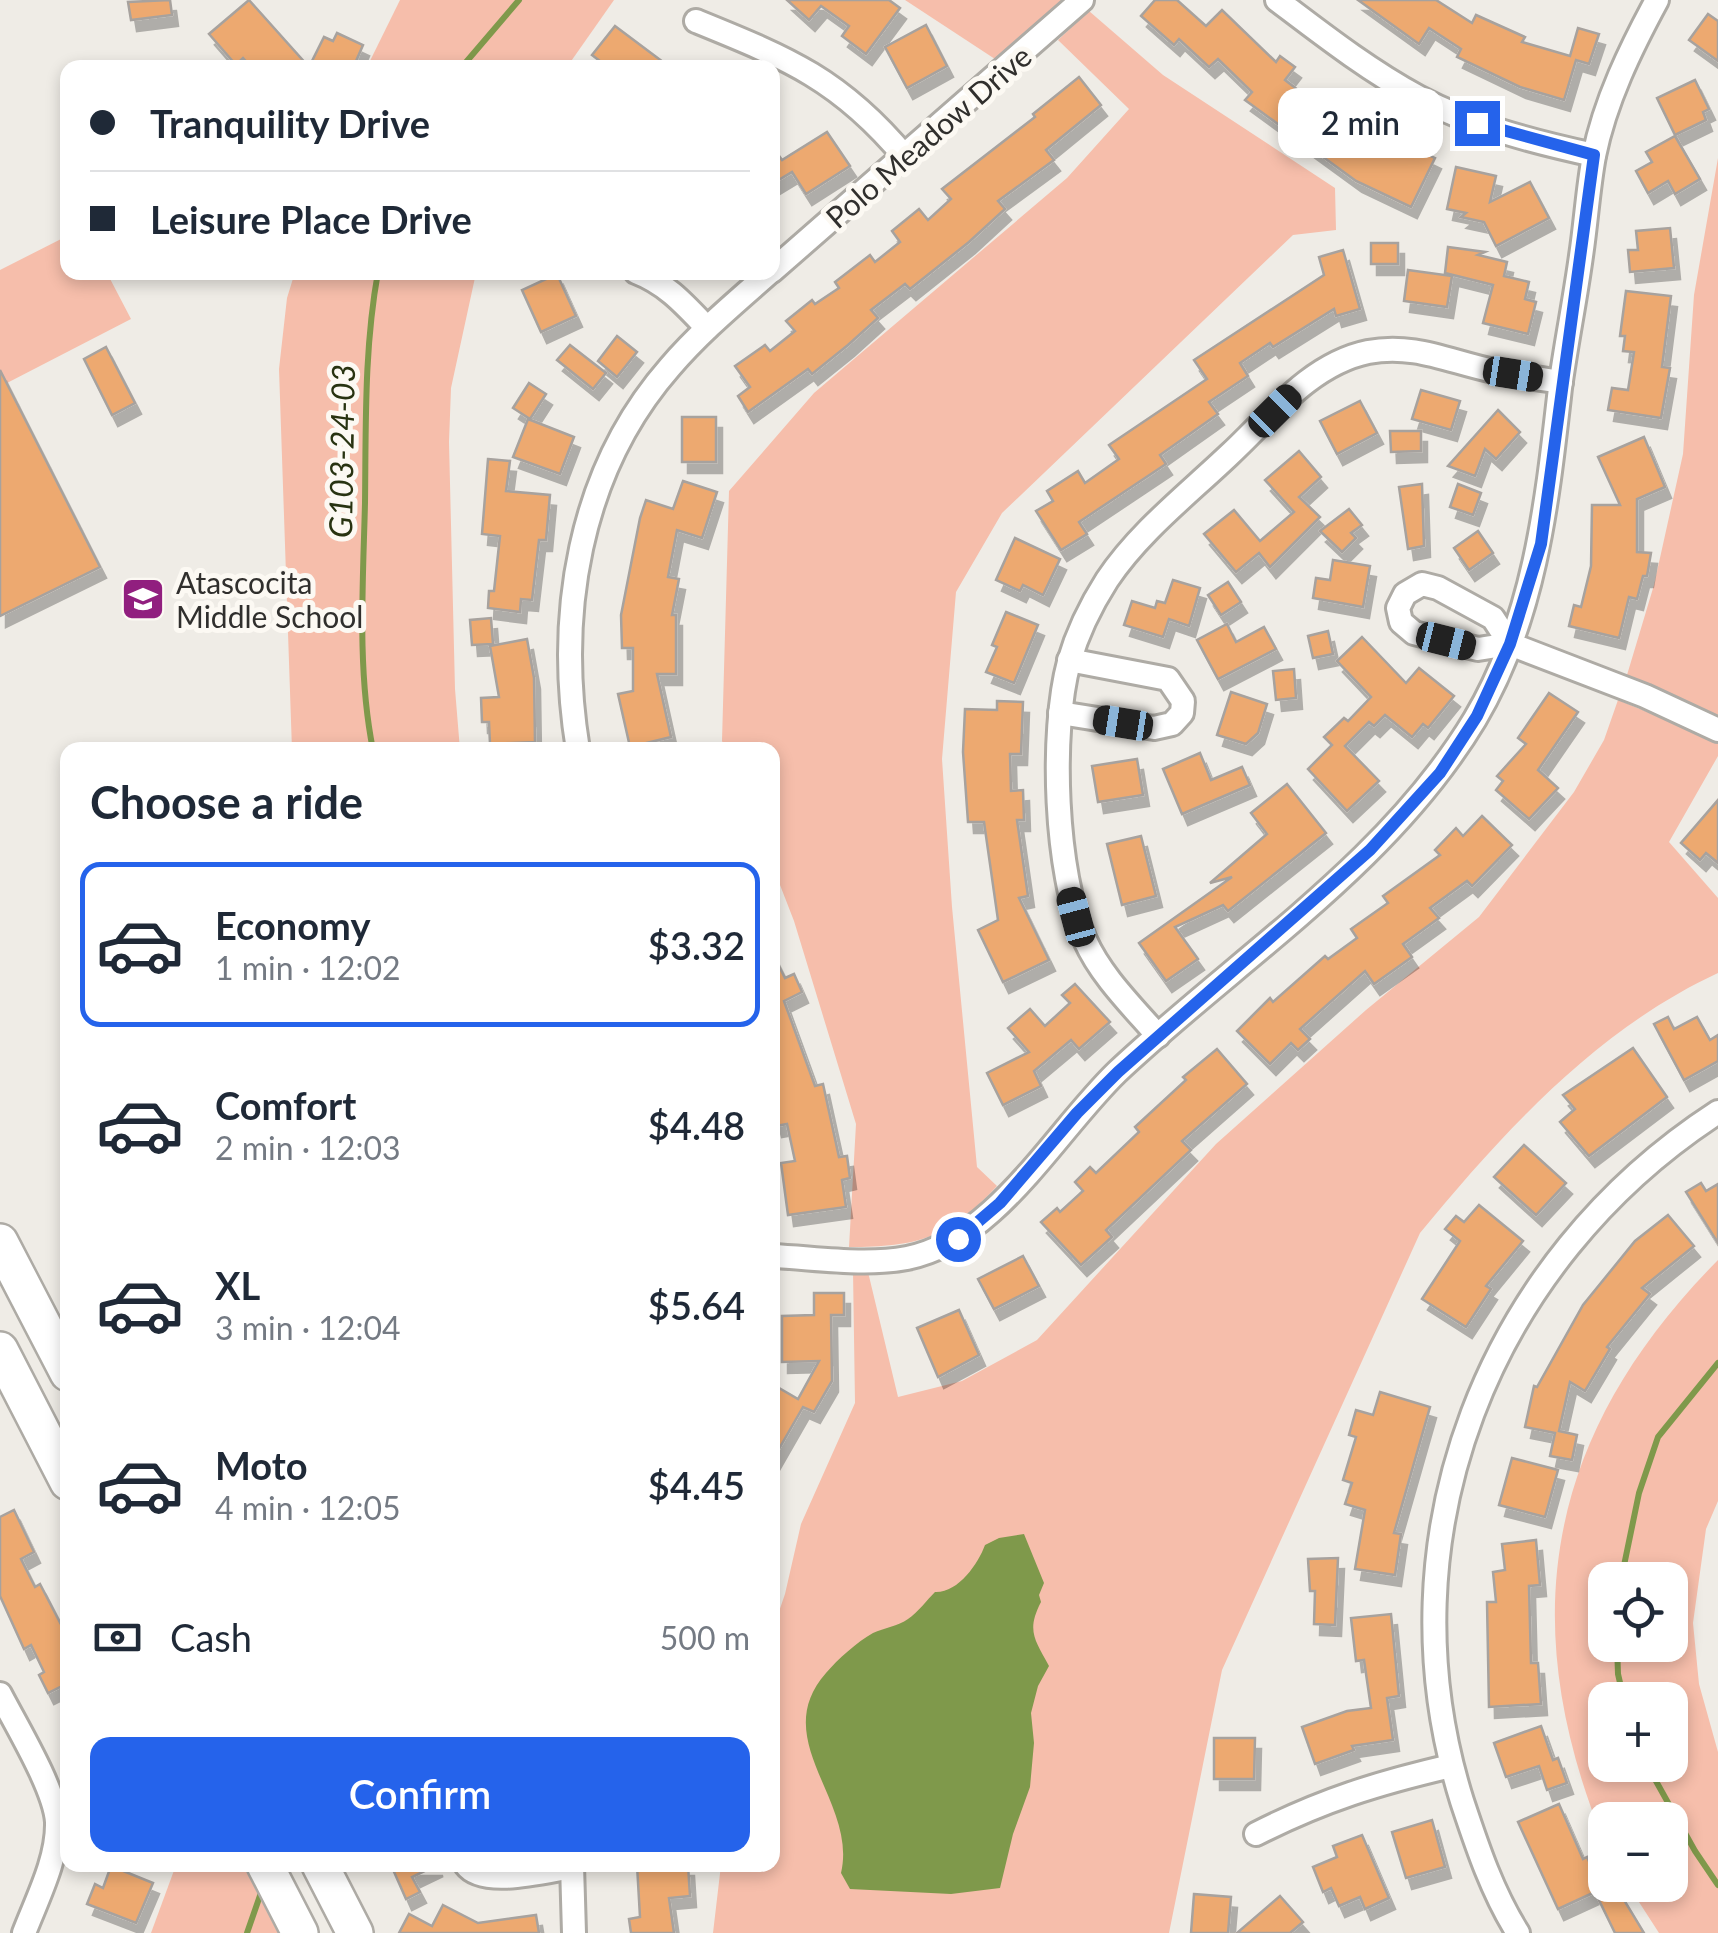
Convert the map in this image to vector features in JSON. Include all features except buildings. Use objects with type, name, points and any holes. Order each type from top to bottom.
[{"type":"main road","points":[[0,1242],[60,1358]]},
{"type":"main road","points":[[0,1350],[60,1466]]},
{"type":"main road","points":[[269,1872],[293,1919]]},
{"type":"main road","points":[[324,1872],[355,1933]]},
{"type":"street","name":"Polo Meadow Drive","points":[[780,265],[1082,0]]},
{"type":"street","points":[[1277,0],[1364,64],[1419,98],[1520,137],[1594,155]]},
{"type":"street","points":[[780,1256],[885,1260],[933,1250],[958,1239],[1000,1203],[1077,1113],[1158,1036],[1370,850],[1440,773],[1477,716],[1510,644],[1541,544],[1594,155],[1624,69],[1657,0]]},
{"type":"street","points":[[696,21],[806,68],[858,107],[905,157]]},
{"type":"street","points":[[650,280],[672,292],[707,328]]},
{"type":"street","name":"Polo Meadow Drive","points":[[577,742],[572,614],[579,556],[591,505],[611,455],[668,368],[763,280]]},
{"type":"street","points":[[1158,1036],[1095,960],[1076,917],[1067,880],[1061,827],[1060,713],[1069,660],[1092,604],[1135,545],[1296,390],[1327,368],[1367,352],[1406,349],[1434,353],[1492,371],[1561,382]]},
{"type":"street","points":[[1510,644],[1645,696],[1718,730]]},
{"type":"street","points":[[1060,713],[1154,728],[1172,724],[1182,713],[1183,700],[1168,679],[1069,660]]},
{"type":"street","points":[[1518,1933],[1503,1910],[1476,1843],[1440,1714],[1434,1657],[1438,1556],[1458,1455],[1491,1366],[1526,1304],[1584,1226],[1648,1164],[1718,1112]]},
{"type":"street","points":[[0,1694],[47,1789],[57,1819],[50,1861],[24,1933]]},
{"type":"street","points":[[1256,1834],[1335,1797],[1452,1766]]},
{"type":"street","points":[[471,1872],[490,1878],[531,1872]]},
{"type":"street","points":[[572,1872],[574,1933]]},
{"type":"shaded area","points":[[400,0],[614,0],[572,60],[370,60]]},
{"type":"shaded area","points":[[905,0],[1063,0],[998,61]]},
{"type":"shaded area","points":[[1089,11],[1163,75],[1335,188],[1336,230],[1293,235],[1002,513],[956,592],[942,759],[952,907],[977,1167],[997,1186],[963,1217],[931,1236],[894,1245],[849,1247],[856,1124],[780,885],[780,742],[722,741],[729,491],[814,393],[1067,178],[1129,109],[1058,40]]},
{"type":"shaded area","points":[[1718,158],[1718,716],[1703,735],[1718,744],[1718,756],[1669,842],[1718,898],[1718,973],[1674,996],[1592,1053],[1519,1121],[1420,1233],[1222,1670],[1169,1933],[713,1933],[720,1872],[780,1872],[780,1609],[801,1524],[855,1403],[853,1271],[868,1272],[898,1397],[962,1381],[1037,1340],[1216,1144],[1366,1010],[1479,917],[1574,792],[1604,740],[1618,700],[1694,731],[1709,711],[1627,675],[1654,585],[1683,454],[1694,295]]},
{"type":"shaded area","points":[[60,240],[60,280],[111,280],[131,319],[7,383],[0,370],[0,270]]},
{"type":"shaded area","points":[[293,280],[474,280],[451,388],[449,442],[459,742],[292,742],[279,369]]},
{"type":"shaded area","points":[[1718,1260],[1718,1501],[1706,1529],[1693,1623],[1699,1684],[1718,1752],[1718,1933],[1659,1933],[1639,1902],[1688,1902],[1688,1802],[1591,1802],[1575,1757],[1559,1679],[1555,1603],[1563,1530],[1583,1460],[1616,1392],[1661,1325]]},
{"type":"shaded area","points":[[1024,1534],[1044,1583],[1033,1628],[1049,1666],[1038,1686],[1031,1713],[1034,1743],[1030,1787],[1000,1888],[951,1894],[850,1889],[841,1873],[843,1846],[838,1821],[809,1747],[806,1722],[810,1698],[826,1673],[854,1646],[873,1633],[904,1621],[935,1592],[959,1583],[985,1545]]},
{"type":"shaded area","points":[[173,1872],[247,1872],[278,1933],[151,1933]]},
{"type":"waterway","name":"G103-24-03","points":[[468,60],[519,0]]},
{"type":"waterway","name":"G103-24-03","points":[[372,742],[365,689],[362,596],[368,359],[377,280]]},
{"type":"waterway","points":[[1625,1562],[1639,1493],[1658,1437],[1718,1363]]},
{"type":"waterway","points":[[1618,1662],[1620,1682]]},
{"type":"waterway","points":[[1656,1782],[1718,1885]]},
{"type":"waterway","name":"G103-24-03","points":[[247,1933],[263,1887]]},
{"type":"place","name":"Atascocita Middle School","points":[[143,599]]},
{"type":"route","points":[[958,1239],[1000,1203],[1077,1113],[1118,1072],[1370,850],[1440,773],[1477,716],[1510,644],[1541,544],[1594,155],[1477,123]]}]
